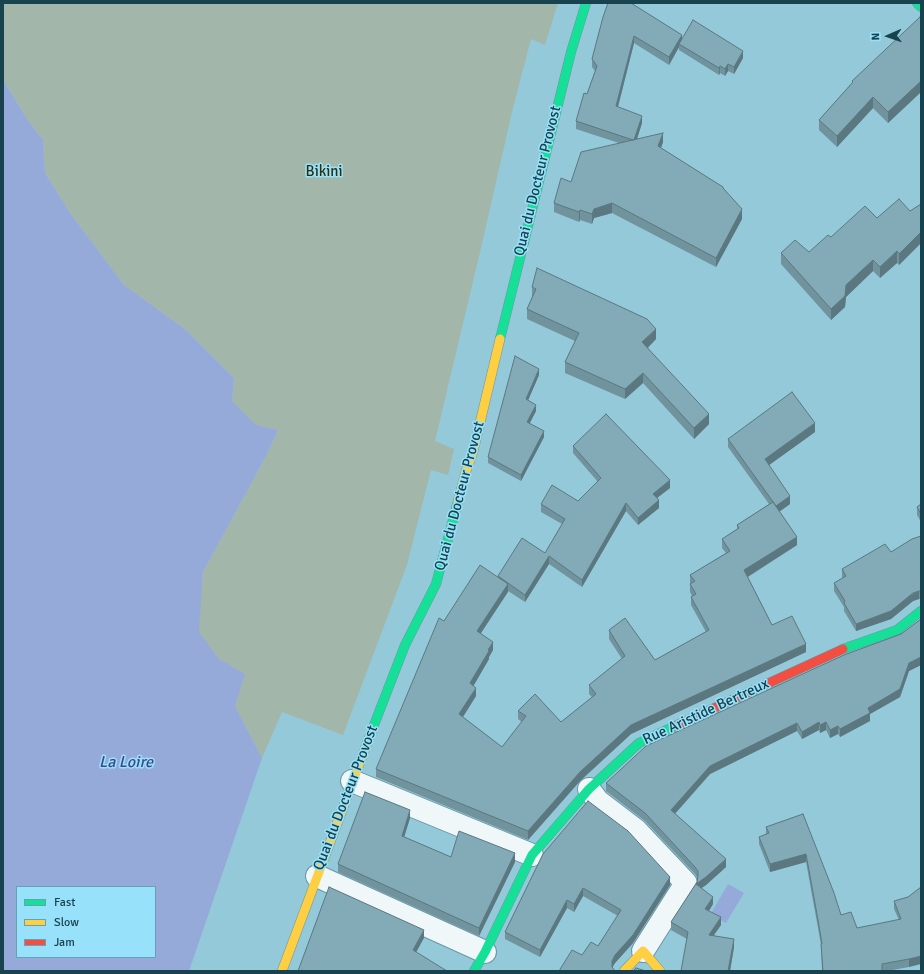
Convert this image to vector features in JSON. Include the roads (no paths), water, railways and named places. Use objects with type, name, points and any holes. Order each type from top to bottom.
[{"type":"street","name":"Quai du Docteur Provost","points":[[282,971],[352,781],[405,645],[436,584],[466,471],[473,452],[569,59],[586,3]]},
{"type":"street","points":[[917,3],[921,7]]},
{"type":"street","name":"Rue Aristide Bertreux","points":[[474,971],[485,952],[532,854],[589,789],[639,743],[839,651],[897,630],[921,611]]},
{"type":"street","points":[[352,781],[532,854]]},
{"type":"street","points":[[589,789],[598,801],[636,830],[686,883],[643,951],[624,971]]},
{"type":"street","points":[[317,876],[485,952]]},
{"type":"street","points":[[643,951],[660,971]]},
{"type":"water","name":"La Loire","points":[[3,80],[29,122],[43,140],[45,173],[70,213],[124,285],[186,330],[234,378],[232,401],[256,425],[278,430],[266,456],[203,572],[199,632],[219,659],[245,674],[235,706],[262,758],[189,971],[3,971]]},
{"type":"water","points":[[728,884],[744,893],[726,923],[710,915]]},
{"type":"park label","name":"Bikini","points":[[324,172]]}]
